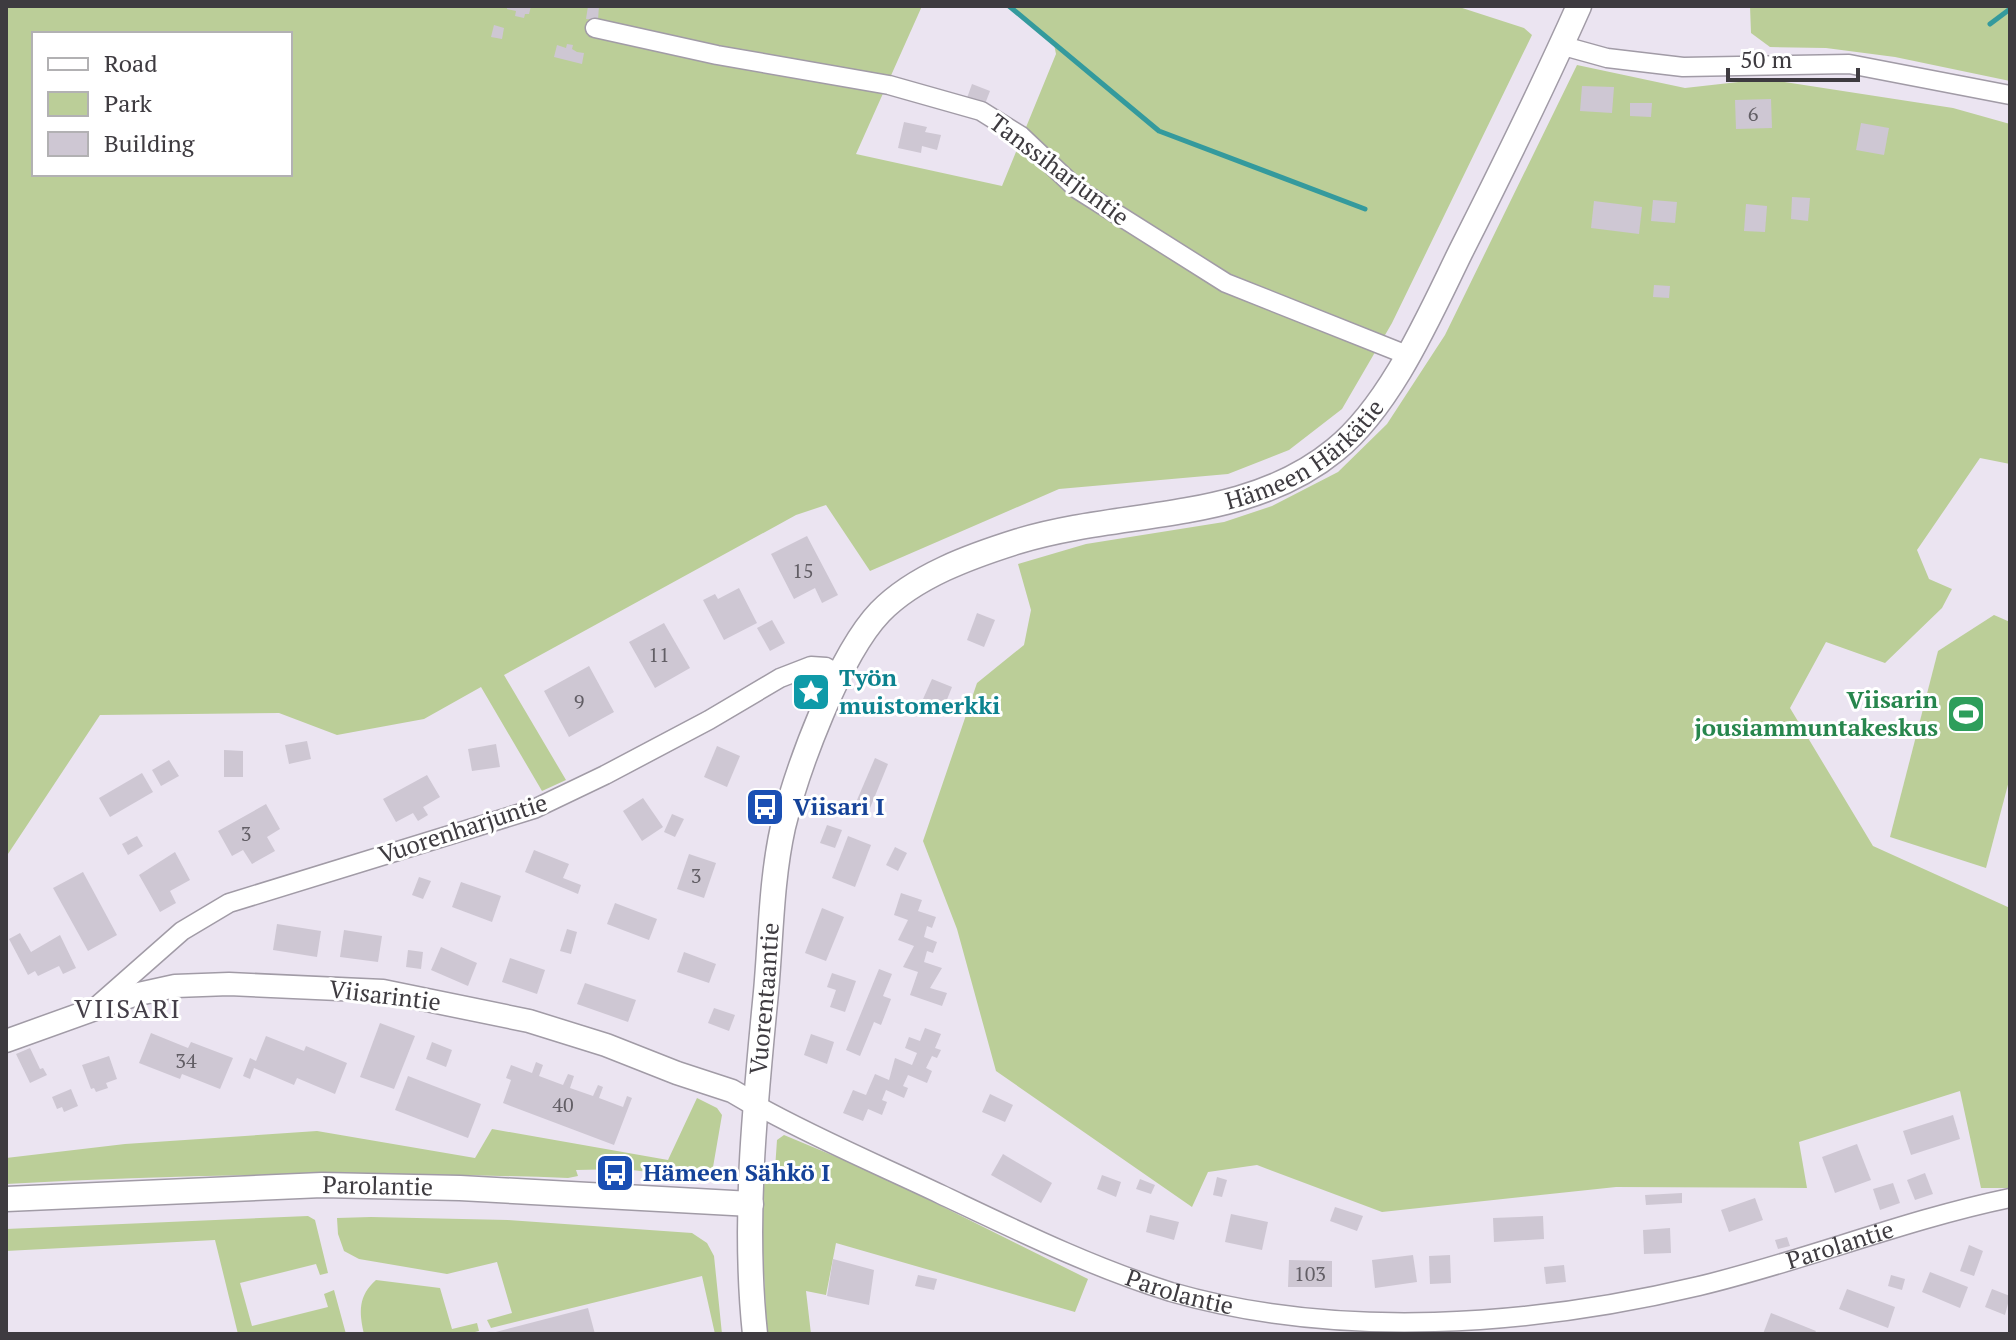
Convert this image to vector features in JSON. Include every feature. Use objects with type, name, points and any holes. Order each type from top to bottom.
[{"type":"main road","name":"Hämeen Härkätie","points":[[840,675],[863,633],[893,599],[917,583],[1020,541],[1069,528],[1209,508],[1280,485],[1312,468],[1341,445],[1362,423],[1407,355],[1487,200],[1579,6]]},
{"type":"main road","name":"Vuorentaantie","points":[[755,1334],[751,1204],[776,864],[795,785],[840,675]]},
{"type":"main road","name":"Parolantie","points":[[6,1199],[322,1185],[460,1188],[751,1204]]},
{"type":"street","name":"Tanssiharjuntie","points":[[595,28],[717,55],[889,85],[981,111],[1021,136],[1077,189],[1226,283],[1407,355]]},
{"type":"street","points":[[1560,45],[1607,58],[1683,67],[1849,64],[2010,95]]},
{"type":"street","name":"Vuorenharjuntie","points":[[94,1009],[182,931],[229,903],[534,809],[709,720],[780,678],[811,666],[826,667],[840,675]]},
{"type":"street","name":"Viisarintie","points":[[6,1041],[134,995],[175,986],[229,984],[383,991],[529,1021],[606,1045],[732,1091],[756,1105]]},
{"type":"street","name":"Parolantie","points":[[756,1105],[1053,1248],[1119,1274],[1223,1305],[1271,1315],[1334,1321],[1395,1324],[1457,1322],[1558,1312],[1637,1299],[1788,1263],[1951,1212],[2010,1198]]},
{"type":"green space","points":[[6,6],[922,6],[856,154],[1002,186],[1056,54],[1054,44],[1009,6],[1456,6],[1524,28],[1532,35],[1392,323],[1342,409],[1289,450],[1228,474],[1059,489],[870,571],[826,505],[796,515],[504,675],[566,780],[542,791],[481,687],[424,719],[337,735],[279,713],[100,715],[6,857]]},
{"type":"green space","points":[[1750,6],[2010,6],[2010,81],[1895,57],[1826,48],[1770,47],[1751,33]]},
{"type":"green space","points":[[1577,65],[1685,88],[1765,79],[1953,108],[2010,124],[2010,464],[1980,458],[1917,550],[1929,579],[1952,589],[1942,608],[1885,663],[1826,642],[1790,708],[1873,846],[2010,908],[2010,1188],[1981,1188],[1960,1091],[1799,1142],[1807,1188],[1616,1187],[1382,1212],[1257,1165],[1208,1172],[1192,1207],[996,1071],[957,929],[923,841],[977,683],[1024,645],[1031,610],[1018,564],[1086,544],[1224,522],[1272,506],[1338,472],[1387,424],[1445,335]]},
{"type":"green space","name":"Viisarin jousiammuntakeskus","points":[[1994,615],[2010,622],[2010,777],[1986,868],[1890,837],[1938,651]]},
{"type":"green space","points":[[697,1098],[717,1108],[722,1115],[712,1173],[701,1179],[625,1169],[576,1170],[578,1176],[568,1178],[287,1175],[6,1184],[6,1158],[125,1144],[317,1131],[475,1158],[492,1129],[668,1160]]},
{"type":"green space","points":[[784,1135],[875,1173],[1088,1279],[1075,1312],[836,1243],[826,1295],[806,1291],[811,1334],[767,1334],[762,1233],[765,1169],[775,1169],[777,1140]]},
{"type":"green space","points":[[308,1216],[315,1220],[328,1273],[320,1275],[316,1264],[240,1283],[252,1326],[328,1307],[324,1294],[334,1290],[346,1334],[238,1334],[215,1240],[6,1251],[6,1229]]},
{"type":"green space","points":[[337,1218],[508,1220],[692,1233],[707,1243],[714,1256],[722,1334],[715,1334],[702,1276],[491,1328],[487,1320],[512,1313],[497,1262],[447,1274],[359,1259],[344,1251]]},
{"type":"green space","points":[[376,1280],[440,1288],[452,1329],[477,1323],[479,1331],[467,1334],[364,1334],[361,1305],[366,1292]]},
{"type":"building","points":[[507,6],[531,6],[524,18],[515,16],[516,11],[507,9]]},
{"type":"building","points":[[588,6],[599,6],[598,20],[586,19]]},
{"type":"building","points":[[494,25],[504,28],[502,39],[491,37]]},
{"type":"building","points":[[567,44],[584,53],[582,64],[554,57],[557,45],[566,48]]},
{"type":"building","points":[[972,84],[990,91],[985,104],[967,98]]},
{"type":"building","points":[[1582,86],[1614,87],[1612,113],[1580,111]]},
{"type":"building","points":[[1771,99],[1772,128],[1736,129],[1735,100]]},
{"type":"building","points":[[1630,103],[1652,103],[1651,117],[1630,116]]},
{"type":"building","points":[[904,122],[927,127],[925,132],[941,135],[937,150],[922,146],[921,153],[898,148]]},
{"type":"building","points":[[1861,123],[1889,128],[1884,155],[1856,150]]},
{"type":"building","points":[[1792,197],[1810,198],[1808,221],[1791,219]]},
{"type":"building","points":[[1653,200],[1677,202],[1675,223],[1651,221]]},
{"type":"building","points":[[1594,201],[1642,207],[1639,234],[1591,228]]},
{"type":"building","points":[[1746,204],[1767,206],[1765,232],[1744,231]]},
{"type":"building","points":[[1654,285],[1670,286],[1669,298],[1653,297]]},
{"type":"building","points":[[807,536],[838,595],[822,603],[815,588],[794,599],[771,554]]},
{"type":"building","points":[[739,588],[757,623],[724,640],[703,600],[715,594],[718,599]]},
{"type":"building","points":[[977,613],[995,620],[984,647],[967,640]]},
{"type":"building","points":[[772,620],[785,643],[770,651],[757,628]]},
{"type":"building","points":[[664,623],[690,668],[655,688],[629,642]]},
{"type":"building","points":[[589,666],[614,712],[569,737],[544,691]]},
{"type":"building","points":[[932,679],[952,687],[940,717],[919,708]]},
{"type":"building","points":[[307,741],[311,759],[289,764],[285,745]]},
{"type":"building","points":[[496,744],[500,767],[472,771],[468,749]]},
{"type":"building","points":[[717,746],[740,756],[727,787],[704,777]]},
{"type":"building","points":[[224,750],[243,751],[243,777],[224,777]]},
{"type":"building","points":[[875,758],[888,764],[868,813],[854,807]]},
{"type":"building","points":[[169,760],[179,776],[161,786],[152,770]]},
{"type":"building","points":[[142,773],[153,792],[110,817],[99,798]]},
{"type":"building","points":[[427,775],[440,797],[423,807],[428,815],[418,821],[413,813],[396,822],[383,799]]},
{"type":"building","points":[[643,798],[663,827],[642,841],[623,811]]},
{"type":"building","points":[[266,804],[280,829],[267,837],[275,851],[252,864],[243,850],[232,856],[218,831]]},
{"type":"building","points":[[672,814],[684,819],[675,837],[664,832]]},
{"type":"building","points":[[827,825],[842,830],[835,848],[820,843]]},
{"type":"building","points":[[137,836],[143,846],[128,855],[122,844]]},
{"type":"building","points":[[848,836],[871,845],[855,887],[832,878]]},
{"type":"building","points":[[895,847],[907,853],[898,871],[886,865]]},
{"type":"building","points":[[534,850],[569,864],[563,878],[581,885],[578,894],[525,872]]},
{"type":"building","points":[[175,852],[190,880],[170,891],[176,903],[160,912],[139,875]]},
{"type":"building","points":[[689,854],[716,863],[704,898],[677,889]]},
{"type":"building","points":[[83,872],[117,935],[88,951],[53,888]]},
{"type":"building","points":[[419,877],[431,881],[423,899],[412,895]]},
{"type":"building","points":[[461,882],[501,896],[492,922],[452,907]]},
{"type":"building","points":[[901,893],[922,900],[918,911],[936,917],[932,928],[927,926],[924,937],[937,942],[933,953],[927,951],[924,962],[942,968],[930,988],[947,993],[942,1006],[910,995],[918,972],[903,967],[914,946],[898,940],[908,920],[894,915]]},
{"type":"building","points":[[615,903],[657,919],[649,940],[607,924]]},
{"type":"building","points":[[822,908],[844,917],[826,961],[805,953]]},
{"type":"building","points":[[277,924],[321,931],[317,957],[273,950]]},
{"type":"building","points":[[567,929],[577,932],[571,954],[560,951]]},
{"type":"building","points":[[344,930],[382,936],[378,962],[340,957]]},
{"type":"building","points":[[20,933],[31,952],[60,935],[76,968],[63,974],[59,966],[38,976],[35,971],[28,975],[9,939]]},
{"type":"building","points":[[441,947],[477,963],[468,986],[431,970]]},
{"type":"building","points":[[408,950],[423,952],[421,969],[406,967]]},
{"type":"building","points":[[684,952],[716,964],[709,983],[677,972]]},
{"type":"building","points":[[510,958],[545,970],[537,994],[502,982]]},
{"type":"building","points":[[879,969],[892,974],[883,996],[891,999],[881,1025],[874,1022],[860,1056],[846,1050]]},
{"type":"building","points":[[832,973],[856,981],[845,1012],[830,1007],[836,990],[827,987]]},
{"type":"building","points":[[585,983],[636,1000],[628,1022],[577,1004]]},
{"type":"building","points":[[714,1008],[735,1015],[729,1031],[708,1023]]},
{"type":"building","points":[[380,1023],[415,1036],[394,1089],[360,1077]]},
{"type":"building","points":[[925,1028],[941,1034],[935,1048],[941,1050],[937,1058],[932,1056],[926,1068],[932,1071],[927,1083],[908,1075],[903,1086],[908,1088],[904,1098],[886,1090],[882,1100],[887,1102],[882,1115],[868,1109],[863,1121],[843,1113],[853,1090],[866,1095],[875,1074],[889,1080],[895,1058],[912,1065],[917,1053],[905,1048],[909,1037],[920,1041]]},
{"type":"building","points":[[151,1033],[188,1048],[191,1042],[233,1058],[220,1089],[182,1074],[180,1079],[139,1063]]},
{"type":"building","points":[[811,1034],[834,1042],[827,1064],[804,1055]]},
{"type":"building","points":[[266,1036],[304,1051],[306,1046],[347,1063],[335,1094],[297,1078],[294,1085],[254,1068],[250,1079],[243,1076],[250,1058],[256,1061]]},
{"type":"building","points":[[432,1042],[452,1050],[446,1067],[426,1059]]},
{"type":"building","points":[[30,1048],[40,1069],[43,1068],[47,1075],[30,1083],[16,1054]]},
{"type":"building","points":[[109,1056],[117,1079],[106,1083],[108,1088],[96,1092],[94,1088],[91,1089],[82,1065]]},
{"type":"building","points":[[536,1062],[543,1065],[539,1076],[563,1085],[568,1074],[574,1076],[570,1088],[593,1096],[598,1085],[603,1087],[599,1098],[623,1107],[627,1096],[632,1098],[614,1145],[503,1103],[511,1080],[506,1078],[511,1065],[532,1073]]},
{"type":"building","points":[[408,1076],[481,1104],[468,1138],[395,1110]]},
{"type":"building","points":[[71,1089],[78,1106],[64,1112],[62,1107],[57,1109],[52,1097]]},
{"type":"building","points":[[990,1094],[1013,1105],[1005,1122],[982,1112]]},
{"type":"building","points":[[1953,1115],[1960,1139],[1911,1155],[1903,1131]]},
{"type":"building","points":[[1857,1144],[1871,1180],[1835,1193],[1822,1157]]},
{"type":"building","points":[[1003,1154],[1052,1183],[1041,1203],[991,1175]]},
{"type":"building","points":[[1925,1173],[1933,1194],[1915,1200],[1907,1180]]},
{"type":"building","points":[[1102,1175],[1121,1182],[1116,1197],[1097,1189]]},
{"type":"building","points":[[1217,1177],[1227,1180],[1222,1197],[1213,1195]]},
{"type":"building","points":[[1140,1179],[1155,1185],[1151,1194],[1136,1189]]},
{"type":"building","points":[[1893,1183],[1900,1203],[1880,1210],[1873,1189]]},
{"type":"building","points":[[1682,1193],[1682,1203],[1646,1205],[1645,1195]]},
{"type":"building","points":[[1755,1198],[1763,1220],[1729,1232],[1721,1210]]},
{"type":"building","points":[[1335,1207],[1363,1216],[1357,1231],[1330,1221]]},
{"type":"building","points":[[1231,1214],[1268,1222],[1262,1250],[1225,1242]]},
{"type":"building","points":[[1150,1215],[1179,1222],[1174,1240],[1146,1232]]},
{"type":"building","points":[[1543,1216],[1544,1239],[1494,1242],[1493,1218]]},
{"type":"building","points":[[1670,1228],[1671,1253],[1644,1254],[1643,1230]]},
{"type":"building","points":[[1787,1237],[1790,1246],[1778,1249],[1775,1240]]},
{"type":"building","points":[[1969,1245],[1983,1251],[1974,1276],[1960,1271]]},
{"type":"building","points":[[1413,1255],[1417,1282],[1375,1288],[1372,1260]]},
{"type":"building","points":[[1450,1255],[1451,1283],[1430,1284],[1429,1256]]},
{"type":"building","points":[[833,1259],[874,1270],[869,1305],[827,1296]]},
{"type":"building","points":[[1289,1260],[1332,1261],[1332,1287],[1288,1287]]},
{"type":"building","points":[[1564,1265],[1566,1282],[1546,1284],[1544,1267]]},
{"type":"building","points":[[1930,1272],[1968,1287],[1960,1308],[1922,1292]]},
{"type":"building","points":[[918,1275],[937,1279],[934,1290],[915,1286]]},
{"type":"building","points":[[1891,1275],[1905,1279],[1902,1290],[1888,1286]]},
{"type":"building","points":[[1847,1289],[1895,1307],[1888,1328],[1839,1309]]},
{"type":"building","points":[[1992,1289],[2010,1296],[2005,1315],[1985,1307]]},
{"type":"building","points":[[588,1308],[595,1334],[492,1333]]},
{"type":"building","points":[[1771,1313],[1816,1331],[1814,1334],[1763,1334]]},
{"type":"waterway","points":[[1009,6],[1159,131],[1365,209]]},
{"type":"waterway","points":[[1990,24],[2010,9]]},
{"type":"place","name":"Työn muistomerkki","points":[[811,692]]},
{"type":"place","name":"Viisarin jousiammuntakeskus","points":[[1966,714]]},
{"type":"place","name":"Viisari I","points":[[765,807]]},
{"type":"place","name":"Hämeen Sähkö I","points":[[615,1173]]},
{"type":"district","name":"VIISARI","points":[[128,1009]]}]
